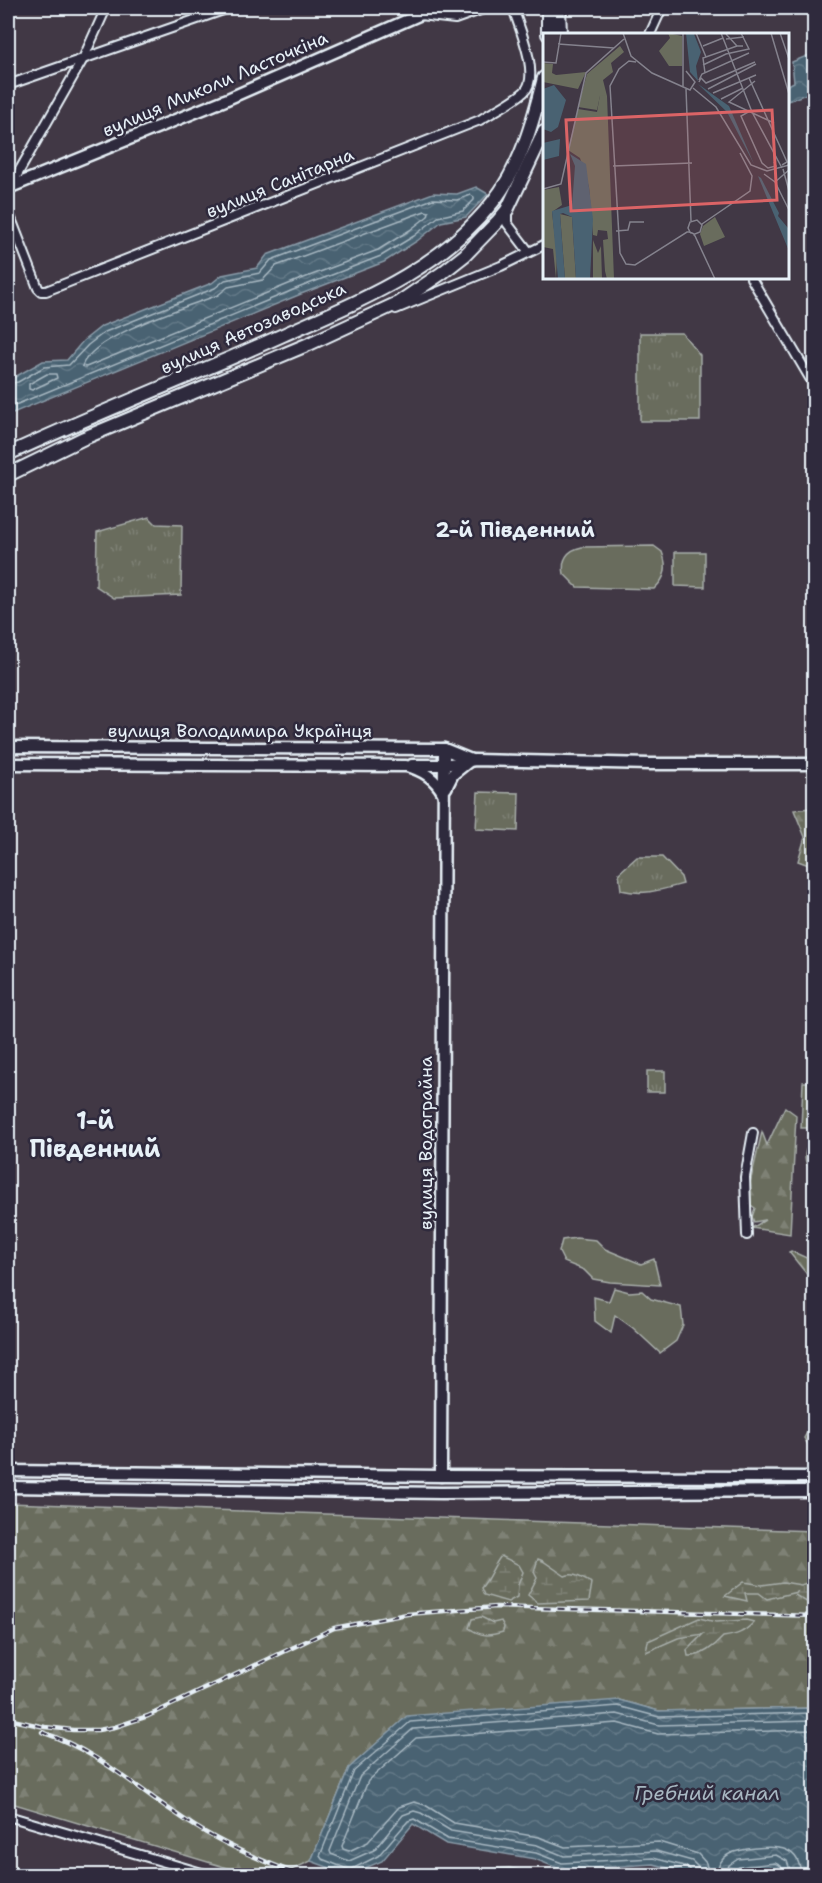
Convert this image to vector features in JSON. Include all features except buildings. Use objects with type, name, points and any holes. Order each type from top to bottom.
[{"type":"main road","points":[[548,8],[548,33]]},
{"type":"main road","points":[[559,8],[560,33]]},
{"type":"main road","name":"вулиця Автозаводська","points":[[8,454],[76,422],[204,370],[301,327],[388,287],[435,258],[493,202],[511,175],[531,127],[543,82]]},
{"type":"main road","name":"вулиця Автозаводська","points":[[8,475],[84,438],[309,344],[398,303],[465,255],[507,210],[543,134]]},
{"type":"main road","points":[[301,327],[309,344]]},
{"type":"main road","points":[[76,422],[84,438]]},
{"type":"street","points":[[8,189],[83,58],[106,8]]},
{"type":"street","points":[[8,85],[229,8]]},
{"type":"street","name":"вулиця Миколи Ласточкіна","points":[[8,189],[225,100],[435,8]]},
{"type":"street","points":[[418,15],[455,19],[486,8]]},
{"type":"street","name":"вулиця Санітарна","points":[[8,211],[38,288],[46,291],[480,120],[525,91],[530,82],[531,68],[513,8]]},
{"type":"street","points":[[650,33],[661,8]]},
{"type":"street","points":[[507,210],[507,223],[529,252]]},
{"type":"street","name":"вулиця Автозаводська","points":[[375,315],[397,309],[543,246]]},
{"type":"street","points":[[752,279],[814,385]]},
{"type":"street","name":"вулиця Володимира Українця","points":[[8,747],[444,748],[471,760]]},
{"type":"street","name":"вулиця Водограйна","points":[[441,1493],[444,748]]},
{"type":"street","points":[[444,793],[453,774],[471,760]]},
{"type":"street","name":"вулиця Володимира Українця","points":[[8,764],[406,766],[444,765],[471,760],[650,764],[814,764]]},
{"type":"street","points":[[406,766],[427,774],[444,793]]},
{"type":"street","points":[[747,1235],[745,1177],[753,1133]]},
{"type":"street","points":[[8,1470],[441,1476],[814,1477]]},
{"type":"street","points":[[8,1486],[441,1493],[814,1491]]},
{"type":"street","points":[[8,1816],[212,1875]]},
{"type":"green space","points":[[640,333],[682,333],[700,355],[700,421],[640,421]]},
{"type":"green space","points":[[149,517],[156,524],[182,525],[181,595],[114,598],[96,586],[97,532]]},
{"type":"green space","points":[[654,546],[662,552],[665,567],[661,581],[654,589],[577,587],[564,574],[563,564],[566,556],[577,548]]},
{"type":"green space","points":[[675,552],[705,552],[705,587],[675,586]]},
{"type":"green space","points":[[478,792],[519,793],[518,831],[476,829]]},
{"type":"green space","points":[[814,808],[814,867],[798,861],[805,837],[794,810]]},
{"type":"green space","points":[[637,857],[662,857],[681,877],[683,884],[644,892],[621,890],[619,873]]},
{"type":"green space","points":[[647,1071],[665,1071],[665,1092],[647,1092]]},
{"type":"green space","points":[[803,1082],[814,1082],[814,1128],[801,1128]]},
{"type":"green space","points":[[785,1107],[796,1115],[790,1234],[752,1228],[765,1220],[754,1222],[752,1217],[755,1208],[751,1205],[750,1183],[762,1132],[767,1145]]},
{"type":"green space","points":[[814,1139],[814,1172],[807,1164],[805,1156],[807,1147]]},
{"type":"green space","points":[[576,1238],[596,1240],[605,1249],[641,1264],[654,1259],[660,1285],[593,1279],[584,1270],[564,1262],[559,1252],[562,1240]]},
{"type":"green space","points":[[789,1252],[809,1259],[814,1266],[814,1283]]},
{"type":"green space","points":[[614,1288],[629,1292],[642,1291],[651,1299],[681,1307],[683,1325],[676,1341],[660,1353],[615,1315],[611,1333],[595,1321],[594,1297],[609,1301]]},
{"type":"green space","points":[[814,1427],[814,1449],[810,1448],[804,1438]]},
{"type":"green space","points":[[8,1503],[814,1531],[814,1708],[659,1711],[619,1700],[349,1768],[311,1861],[280,1875],[251,1875],[8,1802]]},
{"type":"green space","points":[[501,1556],[519,1565],[523,1572],[518,1585],[517,1597],[508,1602],[484,1595],[481,1588]]},
{"type":"green space","points":[[538,1559],[565,1576],[575,1575],[592,1583],[589,1601],[538,1603],[528,1595],[537,1578],[534,1572]]},
{"type":"green space","points":[[814,1580],[814,1592],[808,1592],[810,1604],[795,1595],[797,1592],[767,1599],[759,1593],[745,1593],[747,1601],[725,1596],[743,1582],[762,1585],[783,1582],[801,1585]]},
{"type":"green space","points":[[481,1617],[493,1623],[501,1621],[504,1627],[503,1632],[485,1635],[469,1628],[472,1619]]},
{"type":"green space","points":[[699,1618],[716,1622],[746,1620],[754,1622],[740,1633],[723,1637],[698,1655],[688,1656],[687,1650],[703,1634],[678,1638],[646,1652],[648,1641]]},
{"type":"green space","points":[[509,1868],[548,1875],[473,1875],[474,1871]]},
{"type":"water","points":[[814,53],[814,91],[789,101],[789,84],[794,82],[792,62]]},
{"type":"water","points":[[476,187],[488,194],[466,217],[441,222],[384,262],[8,415],[8,378],[15,377],[43,361],[67,360],[83,341],[102,326],[212,283],[222,275],[257,268],[267,255],[433,193],[457,194]]},
{"type":"water","name":"Гребний канал","points":[[619,1700],[659,1711],[814,1708],[814,1875],[780,1875],[776,1869],[714,1876],[696,1875],[653,1864],[562,1870],[535,1859],[446,1844],[413,1824],[382,1861],[349,1875],[311,1861],[349,1768],[407,1716]]},
{"type":"railway","points":[[8,1719],[73,1730],[115,1727],[148,1716],[334,1628],[407,1614],[496,1607],[814,1616]]},
{"type":"railway","points":[[42,1732],[79,1748],[221,1841],[303,1876]]},
{"type":"district","name":"2-й Південний","points":[[515,530]]},
{"type":"district","name":"1-й Південний","points":[[95,1135]]}]
